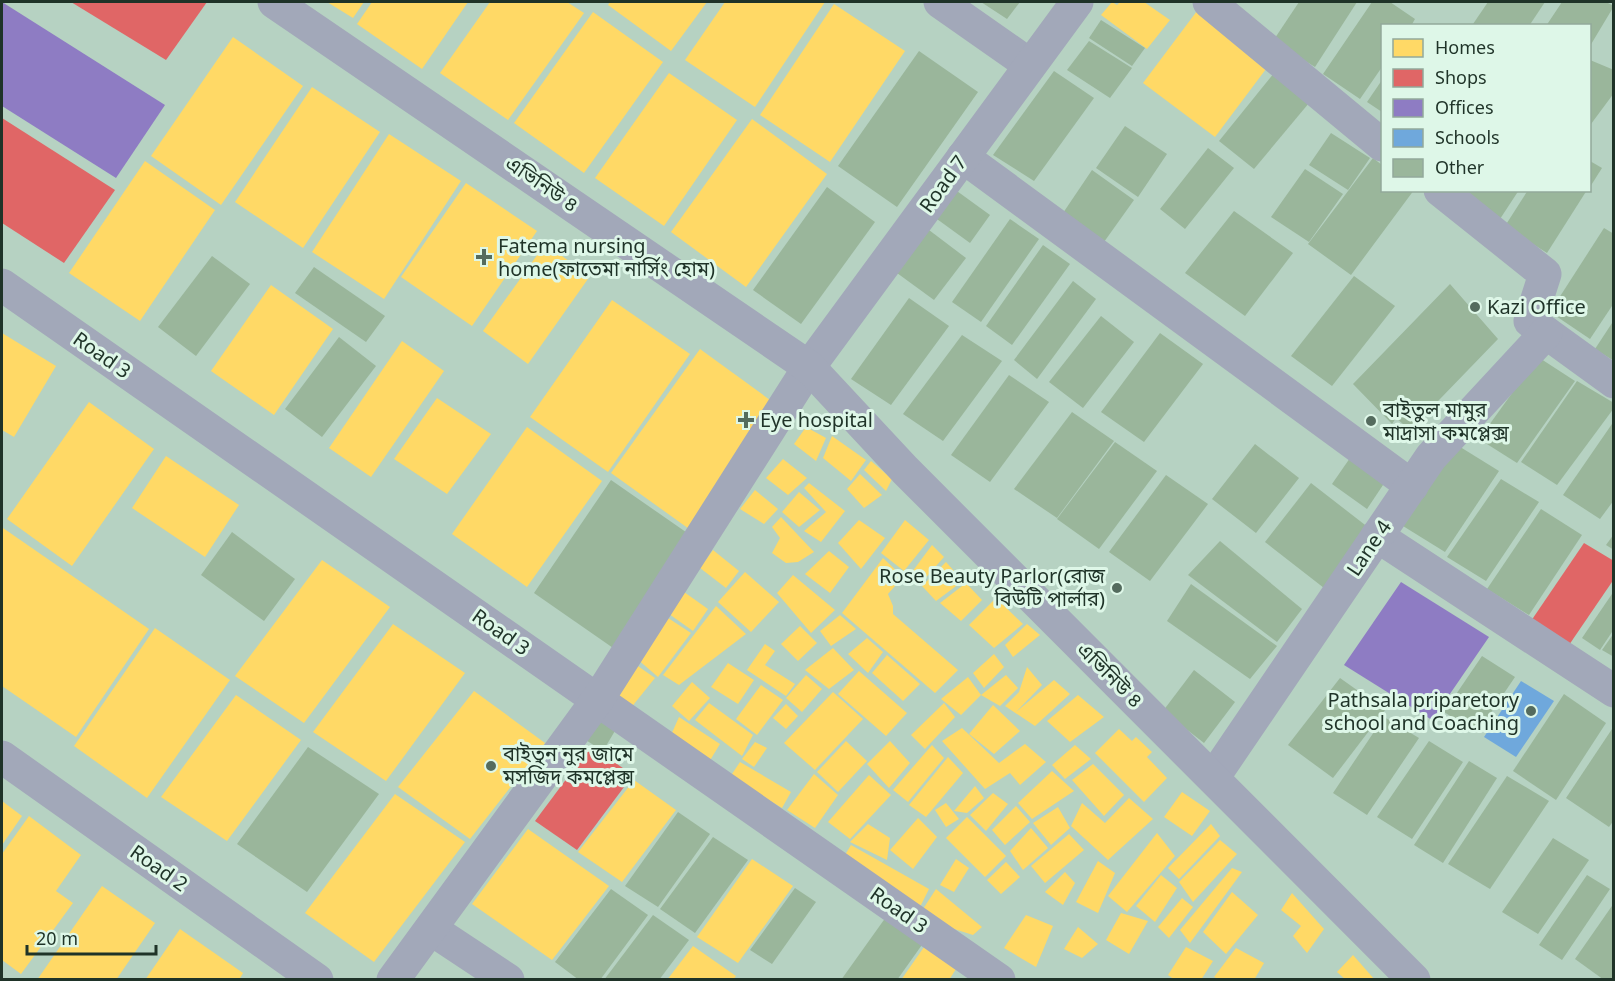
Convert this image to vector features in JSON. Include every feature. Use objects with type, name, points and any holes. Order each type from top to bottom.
[{"type":"street","name":"এভিনিউ ৪","points":[[274,2],[809,367],[905,470],[1414,980]]},
{"type":"street","points":[[940,2],[1030,64]]},
{"type":"street","name":"Road 7","points":[[809,367],[1077,2]]},
{"type":"street","points":[[1209,2],[1381,143]]},
{"type":"street","points":[[963,157],[1412,486]]},
{"type":"street","points":[[1442,192],[1545,274],[1545,281],[1529,316],[1530,321],[1614,382]]},
{"type":"street","name":"Road 3","points":[[2,285],[999,980]]},
{"type":"street","name":"Lane 4","points":[[1213,778],[1431,457],[1546,333]]},
{"type":"street","points":[[393,980],[598,699],[809,367]]},
{"type":"street","points":[[1377,536],[1614,691]]},
{"type":"street","name":"Road 2","points":[[2,757],[317,980]]},
{"type":"street","points":[[431,928],[508,980]]},
{"type":"building: Homes","points":[[327,2],[364,2],[353,18]]},
{"type":"building: Homes","points":[[372,2],[468,2],[422,69],[357,24]]},
{"type":"building: Homes","points":[[490,2],[567,2],[584,13],[508,120],[440,73]]},
{"type":"building: Homes","points":[[610,2],[707,2],[671,51],[608,5]]},
{"type":"building: Homes","points":[[725,2],[825,2],[755,107],[685,60]]},
{"type":"building: Homes","points":[[1112,2],[1117,5],[1120,2],[1144,2],[1170,20],[1147,49],[1101,15]]},
{"type":"building: Homes","points":[[834,4],[905,51],[830,162],[760,115]]},
{"type":"building: Homes","points":[[1197,11],[1269,65],[1215,137],[1143,83]]},
{"type":"building: Homes","points":[[593,12],[663,62],[584,173],[514,123]]},
{"type":"building: Homes","points":[[233,37],[303,86],[221,205],[151,156]]},
{"type":"building: Homes","points":[[669,73],[737,120],[664,226],[595,178]]},
{"type":"building: Homes","points":[[312,87],[380,132],[303,248],[235,202]]},
{"type":"building: Homes","points":[[752,119],[827,174],[746,287],[671,232]]},
{"type":"building: Homes","points":[[389,134],[461,181],[384,299],[312,252]]},
{"type":"building: Homes","points":[[145,161],[215,210],[140,321],[69,273]]},
{"type":"building: Homes","points":[[466,183],[537,231],[472,326],[401,277]]},
{"type":"building: Homes","points":[[545,244],[590,276],[528,364],[483,331]]},
{"type":"building: Homes","points":[[271,285],[333,329],[274,415],[211,371]]},
{"type":"building: Homes","points":[[612,300],[690,354],[608,472],[530,417]]},
{"type":"building: Homes","points":[[2,333],[56,366],[14,437],[2,430]]},
{"type":"building: Homes","points":[[402,341],[444,371],[371,477],[329,448]]},
{"type":"building: Homes","points":[[700,349],[781,408],[692,531],[611,473]]},
{"type":"building: Homes","points":[[437,398],[491,434],[447,494],[394,459]]},
{"type":"building: Homes","points":[[89,402],[154,449],[72,566],[7,519]]},
{"type":"building: Homes","points":[[527,427],[602,481],[527,587],[452,534]]},
{"type":"building: Homes","points":[[806,427],[826,438],[816,461],[794,444]]},
{"type":"building: Homes","points":[[832,436],[866,460],[851,481],[823,458]]},
{"type":"building: Homes","points":[[166,456],[239,505],[205,557],[132,508]]},
{"type":"building: Homes","points":[[783,459],[807,478],[788,495],[766,478]]},
{"type":"building: Homes","points":[[871,461],[892,479],[886,491],[864,470]]},
{"type":"building: Homes","points":[[860,474],[882,495],[864,508],[847,489]]},
{"type":"building: Homes","points":[[809,483],[845,511],[821,542],[804,531],[826,512],[804,488]]},
{"type":"building: Homes","points":[[755,490],[778,509],[764,524],[740,509]]},
{"type":"building: Homes","points":[[799,492],[820,510],[799,527],[782,512]]},
{"type":"building: Homes","points":[[781,517],[814,552],[798,562],[786,563],[772,553],[780,538],[772,527]]},
{"type":"building: Homes","points":[[859,520],[885,538],[861,569],[838,543]]},
{"type":"building: Homes","points":[[905,520],[929,540],[904,571],[881,553]]},
{"type":"building: Homes","points":[[3,528],[149,629],[76,737],[2,686]]},
{"type":"building: Homes","points":[[932,545],[944,557],[922,582],[912,572]]},
{"type":"building: Homes","points":[[713,550],[739,571],[726,588],[700,568]]},
{"type":"building: Homes","points":[[829,551],[849,567],[830,593],[805,574]]},
{"type":"building: Homes","points":[[883,558],[903,577],[888,594],[893,606],[893,614],[958,670],[935,693],[842,613]]},
{"type":"building: Homes","points":[[322,560],[390,607],[304,723],[235,676]]},
{"type":"building: Homes","points":[[946,562],[963,581],[936,601],[922,586]]},
{"type":"building: Homes","points":[[745,572],[779,602],[751,632],[718,602]]},
{"type":"building: Homes","points":[[793,575],[835,610],[811,633],[777,593]]},
{"type":"building: Homes","points":[[966,583],[982,600],[961,621],[940,603]]},
{"type":"building: Homes","points":[[677,587],[708,609],[693,631],[662,609]]},
{"type":"building: Homes","points":[[996,598],[1023,624],[994,648],[969,625]]},
{"type":"building: Homes","points":[[716,606],[746,634],[679,685],[663,675]]},
{"type":"building: Homes","points":[[662,614],[691,633],[658,677],[636,658]]},
{"type":"building: Homes","points":[[840,615],[856,629],[831,646],[820,631]]},
{"type":"building: Homes","points":[[393,624],[465,673],[386,781],[313,732]]},
{"type":"building: Homes","points":[[1027,624],[1040,635],[1013,657],[1005,645]]},
{"type":"building: Homes","points":[[800,626],[817,643],[798,661],[781,644]]},
{"type":"building: Homes","points":[[155,628],[230,680],[147,798],[74,746]]},
{"type":"building: Homes","points":[[867,638],[883,652],[868,673],[848,654]]},
{"type":"building: Homes","points":[[765,644],[775,651],[765,665],[795,684],[786,696],[747,670]]},
{"type":"building: Homes","points":[[833,648],[854,670],[829,689],[805,670]]},
{"type":"building: Homes","points":[[994,654],[1004,667],[984,688],[973,673]]},
{"type":"building: Homes","points":[[887,655],[920,684],[903,701],[872,673]]},
{"type":"building: Homes","points":[[728,663],[754,680],[738,704],[711,687]]},
{"type":"building: Homes","points":[[635,664],[655,678],[630,709],[610,693]]},
{"type":"building: Homes","points":[[1027,667],[1042,685],[1016,712],[1054,680],[1070,694],[1035,726],[1005,706],[1019,692]]},
{"type":"building: Homes","points":[[859,671],[907,713],[886,736],[838,694]]},
{"type":"building: Homes","points":[[806,675],[822,689],[802,712],[786,698]]},
{"type":"building: Homes","points":[[1006,675],[1018,688],[1000,706],[981,695]]},
{"type":"building: Homes","points":[[968,677],[981,695],[961,715],[941,699]]},
{"type":"building: Homes","points":[[692,682],[710,698],[689,721],[672,706]]},
{"type":"building: Homes","points":[[761,685],[783,700],[757,735],[736,719]]},
{"type":"building: Homes","points":[[474,691],[545,743],[470,839],[398,787]]},
{"type":"building: Homes","points":[[833,692],[863,719],[815,770],[784,743]]},
{"type":"building: Homes","points":[[236,695],[301,740],[227,841],[161,797]]},
{"type":"building: Homes","points":[[1078,695],[1104,717],[1070,742],[1047,721]]},
{"type":"building: Homes","points":[[709,703],[753,735],[742,756],[695,720]]},
{"type":"building: Homes","points":[[944,703],[955,717],[925,749],[911,735]]},
{"type":"building: Homes","points":[[786,704],[798,716],[786,729],[773,718]]},
{"type":"building: Homes","points":[[993,705],[1020,731],[994,754],[969,734]]},
{"type":"building: Homes","points":[[679,717],[720,744],[709,762],[671,735]]},
{"type":"building: Homes","points":[[962,728],[999,763],[1025,744],[1046,762],[1020,785],[1010,773],[985,789],[942,741]]},
{"type":"building: Homes","points":[[1119,729],[1132,741],[1136,737],[1152,752],[1147,757],[1167,778],[1144,802],[1095,753]]},
{"type":"building: Homes","points":[[846,741],[867,761],[838,792],[817,772]]},
{"type":"building: Homes","points":[[890,741],[910,763],[889,788],[867,764]]},
{"type":"building: Homes","points":[[755,742],[767,748],[754,767],[742,759]]},
{"type":"building: Homes","points":[[932,745],[944,758],[908,802],[893,790]]},
{"type":"building: Homes","points":[[1075,745],[1091,759],[1065,779],[1052,765]]},
{"type":"building: Homes","points":[[948,757],[963,773],[926,817],[909,805]]},
{"type":"building: Homes","points":[[740,762],[791,792],[782,808],[730,777]]},
{"type":"building: Homes","points":[[1093,764],[1124,795],[1104,816],[1072,780]]},
{"type":"building: Homes","points":[[1052,771],[1074,791],[1032,819],[1018,803]]},
{"type":"building: Homes","points":[[814,774],[838,795],[815,828],[787,810]]},
{"type":"building: Homes","points":[[869,775],[891,795],[850,839],[828,822]]},
{"type":"building: Homes","points":[[634,780],[676,810],[622,882],[578,852]]},
{"type":"building: Homes","points":[[975,786],[984,798],[967,813],[954,811]]},
{"type":"building: Homes","points":[[1182,792],[1210,811],[1192,836],[1164,817]]},
{"type":"building: Homes","points":[[993,793],[1008,804],[986,831],[970,815]]},
{"type":"building: Homes","points":[[395,794],[465,842],[374,962],[305,913]]},
{"type":"building: Homes","points":[[1129,798],[1153,819],[1108,860],[1071,826],[1082,803],[1105,823]]},
{"type":"building: Homes","points":[[2,801],[22,816],[2,845]]},
{"type":"building: Homes","points":[[946,803],[959,819],[946,827],[935,810]]},
{"type":"building: Homes","points":[[1016,806],[1030,822],[1005,845],[992,830]]},
{"type":"building: Homes","points":[[1058,807],[1070,828],[1051,845],[1033,823]]},
{"type":"building: Homes","points":[[29,816],[81,855],[56,891],[73,903],[21,974],[2,960],[2,854]]},
{"type":"building: Homes","points":[[967,817],[1006,856],[985,877],[946,838]]},
{"type":"building: Homes","points":[[918,818],[937,837],[913,869],[890,850]]},
{"type":"building: Homes","points":[[868,824],[890,838],[887,860],[850,842]]},
{"type":"building: Homes","points":[[1211,824],[1220,836],[1179,879],[1168,868]]},
{"type":"building: Homes","points":[[1031,828],[1048,848],[1023,870],[1010,851]]},
{"type":"building: Homes","points":[[528,829],[609,886],[552,960],[472,904]]},
{"type":"building: Homes","points":[[1157,833],[1175,856],[1127,912],[1108,896]]},
{"type":"building: Homes","points":[[1069,834],[1084,850],[1045,883],[1031,866]]},
{"type":"building: Homes","points":[[1220,840],[1237,854],[1193,902],[1179,882]]},
{"type":"building: Homes","points":[[851,845],[929,889],[919,909],[845,855]]},
{"type":"building: Homes","points":[[752,859],[793,886],[738,963],[697,937]]},
{"type":"building: Homes","points":[[956,859],[969,868],[954,892],[940,885]]},
{"type":"building: Homes","points":[[1098,861],[1115,873],[1098,913],[1076,902]]},
{"type":"building: Homes","points":[[1006,862],[1020,877],[1001,894],[987,880]]},
{"type":"building: Homes","points":[[1232,868],[1242,872],[1190,943],[1180,930]]},
{"type":"building: Homes","points":[[1065,872],[1075,883],[1063,905],[1045,892]]},
{"type":"building: Homes","points":[[1161,875],[1177,888],[1155,922],[1136,906]]},
{"type":"building: Homes","points":[[102,886],[155,923],[116,980],[37,980]]},
{"type":"building: Homes","points":[[936,889],[982,927],[973,935],[951,928],[923,909]]},
{"type":"building: Homes","points":[[1232,892],[1258,915],[1226,954],[1203,932]]},
{"type":"building: Homes","points":[[1292,893],[1324,929],[1307,953],[1293,936],[1301,926],[1281,910]]},
{"type":"building: Homes","points":[[1182,898],[1193,907],[1169,938],[1158,927]]},
{"type":"building: Homes","points":[[1121,913],[1148,921],[1129,954],[1106,940]]},
{"type":"building: Homes","points":[[1026,915],[1053,926],[1036,967],[1004,948]]},
{"type":"building: Homes","points":[[1078,927],[1098,944],[1082,958],[1064,949]]},
{"type":"building: Homes","points":[[180,929],[243,973],[239,980],[145,980]]},
{"type":"building: Homes","points":[[693,946],[736,976],[733,980],[667,980]]},
{"type":"building: Homes","points":[[924,947],[956,969],[949,980],[901,980]]},
{"type":"building: Homes","points":[[1186,947],[1213,961],[1201,980],[1175,980],[1168,975]]},
{"type":"building: Homes","points":[[1236,948],[1264,963],[1254,980],[1221,980],[1214,977]]},
{"type":"building: Homes","points":[[1353,955],[1375,980],[1346,980],[1337,972]]},
{"type":"building: Shops","points":[[71,2],[207,2],[166,60]]},
{"type":"building: Shops","points":[[2,118],[115,190],[64,263],[2,223]]},
{"type":"building: Shops","points":[[1584,543],[1614,561],[1614,579],[1569,645],[1531,621]]},
{"type":"building: Shops","points":[[591,746],[633,775],[577,850],[535,821]]},
{"type":"building: Offices","points":[[2,2],[165,105],[116,178],[2,106]]},
{"type":"building: Offices","points":[[1401,582],[1489,637],[1432,720],[1344,665]]},
{"type":"building: Schools","points":[[1521,681],[1554,701],[1516,757],[1484,737]]},
{"type":"building: Other","points":[[981,2],[1020,2],[1007,19]]},
{"type":"building: Other","points":[[1299,2],[1357,2],[1315,67],[1273,41]]},
{"type":"building: Other","points":[[1372,2],[1390,2],[1415,19],[1412,24],[1381,24],[1381,68],[1360,99],[1323,74]]},
{"type":"building: Other","points":[[1488,2],[1545,2],[1530,24],[1473,24]]},
{"type":"building: Other","points":[[1562,2],[1606,2],[1614,6],[1591,44],[1591,24],[1547,24]]},
{"type":"building: Other","points":[[1101,20],[1145,48],[1132,66],[1089,38]]},
{"type":"building: Other","points":[[1089,41],[1132,68],[1110,98],[1067,70]]},
{"type":"building: Other","points":[[919,51],[978,92],[897,207],[838,166]]},
{"type":"building: Other","points":[[1591,60],[1614,70],[1614,93],[1591,124]]},
{"type":"building: Other","points":[[1278,68],[1314,97],[1254,169],[1219,141]]},
{"type":"building: Other","points":[[1054,71],[1094,98],[1034,181],[993,155]]},
{"type":"building: Other","points":[[1381,81],[1381,111],[1367,102]]},
{"type":"building: Other","points":[[1125,126],[1167,154],[1138,197],[1096,168]]},
{"type":"building: Other","points":[[1331,133],[1370,158],[1348,190],[1309,165]]},
{"type":"building: Other","points":[[1208,148],[1234,168],[1185,229],[1160,209]]},
{"type":"building: Other","points":[[1373,158],[1381,164],[1381,192],[1413,192],[1351,275],[1308,244]]},
{"type":"building: Other","points":[[1591,162],[1602,168],[1591,185]]},
{"type":"building: Other","points":[[1305,169],[1343,194],[1309,242],[1271,217]]},
{"type":"building: Other","points":[[1092,170],[1134,200],[1104,242],[1063,213]]},
{"type":"building: Other","points":[[950,186],[990,215],[970,243],[930,214]]},
{"type":"building: Other","points":[[827,187],[875,222],[801,324],[753,290]]},
{"type":"building: Other","points":[[1463,192],[1518,192],[1500,219]]},
{"type":"building: Other","points":[[1527,192],[1586,192],[1547,253],[1505,226]]},
{"type":"building: Other","points":[[1234,211],[1293,253],[1245,316],[1185,273]]},
{"type":"building: Other","points":[[1010,219],[1039,239],[981,322],[952,302]]},
{"type":"building: Other","points":[[1604,228],[1614,234],[1614,303],[1590,339],[1550,312]]},
{"type":"building: Other","points":[[929,230],[966,258],[934,300],[897,273]]},
{"type":"building: Other","points":[[1043,245],[1070,264],[1012,345],[986,326]]},
{"type":"building: Other","points":[[212,256],[250,284],[196,356],[158,327]]},
{"type":"building: Other","points":[[314,267],[385,316],[366,342],[295,293]]},
{"type":"building: Other","points":[[1354,276],[1395,306],[1332,386],[1291,356]]},
{"type":"building: Other","points":[[1073,281],[1096,299],[1037,379],[1014,360]]},
{"type":"building: Other","points":[[1450,284],[1498,339],[1410,430],[1396,418],[1392,424],[1353,384]]},
{"type":"building: Other","points":[[909,298],[949,326],[891,405],[851,379]]},
{"type":"building: Other","points":[[1101,316],[1134,342],[1083,408],[1049,382]]},
{"type":"building: Other","points":[[1614,320],[1614,361],[1595,349]]},
{"type":"building: Other","points":[[1160,333],[1203,364],[1144,442],[1101,412]]},
{"type":"building: Other","points":[[962,335],[1002,361],[943,441],[903,414]]},
{"type":"building: Other","points":[[339,337],[376,366],[322,437],[285,409]]},
{"type":"building: Other","points":[[1538,357],[1575,381],[1517,463],[1479,439]]},
{"type":"building: Other","points":[[1009,375],[1049,402],[990,482],[951,455]]},
{"type":"building: Other","points":[[1577,381],[1614,403],[1614,408],[1557,485],[1521,462]]},
{"type":"building: Other","points":[[1072,412],[1114,441],[1057,518],[1014,489]]},
{"type":"building: Other","points":[[1614,421],[1614,500],[1600,519],[1563,495]]},
{"type":"building: Other","points":[[1115,442],[1157,471],[1099,549],[1057,519]]},
{"type":"building: Other","points":[[1255,444],[1299,478],[1256,533],[1212,499]]},
{"type":"building: Other","points":[[1457,445],[1499,471],[1445,552],[1403,526]]},
{"type":"building: Other","points":[[1350,458],[1385,482],[1367,509],[1332,484]]},
{"type":"building: Other","points":[[1166,475],[1208,504],[1150,581],[1109,552]]},
{"type":"building: Other","points":[[1501,479],[1539,502],[1486,581],[1447,557]]},
{"type":"building: Other","points":[[611,480],[693,537],[616,650],[534,593]]},
{"type":"building: Other","points":[[1311,483],[1369,528],[1324,588],[1265,542]]},
{"type":"building: Other","points":[[1541,509],[1582,535],[1529,615],[1487,589]]},
{"type":"building: Other","points":[[232,532],[295,579],[264,621],[201,575]]},
{"type":"building: Other","points":[[1614,534],[1614,550],[1606,545]]},
{"type":"building: Other","points":[[1220,541],[1302,609],[1277,642],[1188,575]]},
{"type":"building: Other","points":[[1191,584],[1277,646],[1250,679],[1167,621]]},
{"type":"building: Other","points":[[1614,591],[1614,629],[1600,650],[1582,638]]},
{"type":"building: Other","points":[[1614,633],[1614,657],[1602,650]]},
{"type":"building: Other","points":[[1482,656],[1515,677],[1477,733],[1444,712]]},
{"type":"building: Other","points":[[1194,670],[1235,702],[1204,743],[1163,711]]},
{"type":"building: Other","points":[[1340,678],[1385,710],[1333,778],[1288,745]]},
{"type":"building: Other","points":[[1564,694],[1606,723],[1556,800],[1513,771]]},
{"type":"building: Other","points":[[600,706],[622,719],[603,751],[581,737]]},
{"type":"building: Other","points":[[1384,717],[1419,738],[1367,815],[1333,793]]},
{"type":"building: Other","points":[[1614,726],[1614,820],[1609,827],[1566,798]]},
{"type":"building: Other","points":[[1429,741],[1463,762],[1412,839],[1377,817]]},
{"type":"building: Other","points":[[308,747],[379,794],[307,892],[237,844]]},
{"type":"building: Other","points":[[1469,761],[1497,778],[1443,863],[1414,845]]},
{"type":"building: Other","points":[[1507,776],[1549,801],[1490,889],[1448,864]]},
{"type":"building: Other","points":[[678,812],[710,834],[658,907],[625,886]]},
{"type":"building: Other","points":[[713,837],[748,860],[695,933],[660,909]]},
{"type":"building: Other","points":[[1553,838],[1589,860],[1538,934],[1502,912]]},
{"type":"building: Other","points":[[1587,875],[1610,889],[1562,960],[1539,945]]},
{"type":"building: Other","points":[[795,888],[816,902],[772,964],[750,950]]},
{"type":"building: Other","points":[[611,889],[648,915],[600,980],[579,980],[555,962]]},
{"type":"building: Other","points":[[1614,903],[1614,980],[1604,980],[1575,959]]},
{"type":"building: Other","points":[[653,915],[689,940],[659,980],[604,980]]},
{"type":"building: Other","points":[[886,917],[924,942],[897,980],[841,980]]},
{"type":"place","name":"Fatema nursing home(ফাতেমা নার্সিং হোম)","points":[[484,257]]},
{"type":"place","name":"Kazi Office","points":[[1475,307]]},
{"type":"place","name":"Eye hospital","points":[[746,420]]},
{"type":"place","name":"বাইতুল মামুর মাদ্রাসা কমপ্লেক্স","points":[[1371,421]]},
{"type":"place","name":"Rose Beauty Parlor(রোজ বিউটি পার্লার)","points":[[1117,588]]},
{"type":"place","name":"Pathsala priparetory school and Coaching","points":[[1531,711]]},
{"type":"place","name":"বাইতুন নুর জামে মসজিদ কমপ্লেক্স","points":[[491,766]]}]
